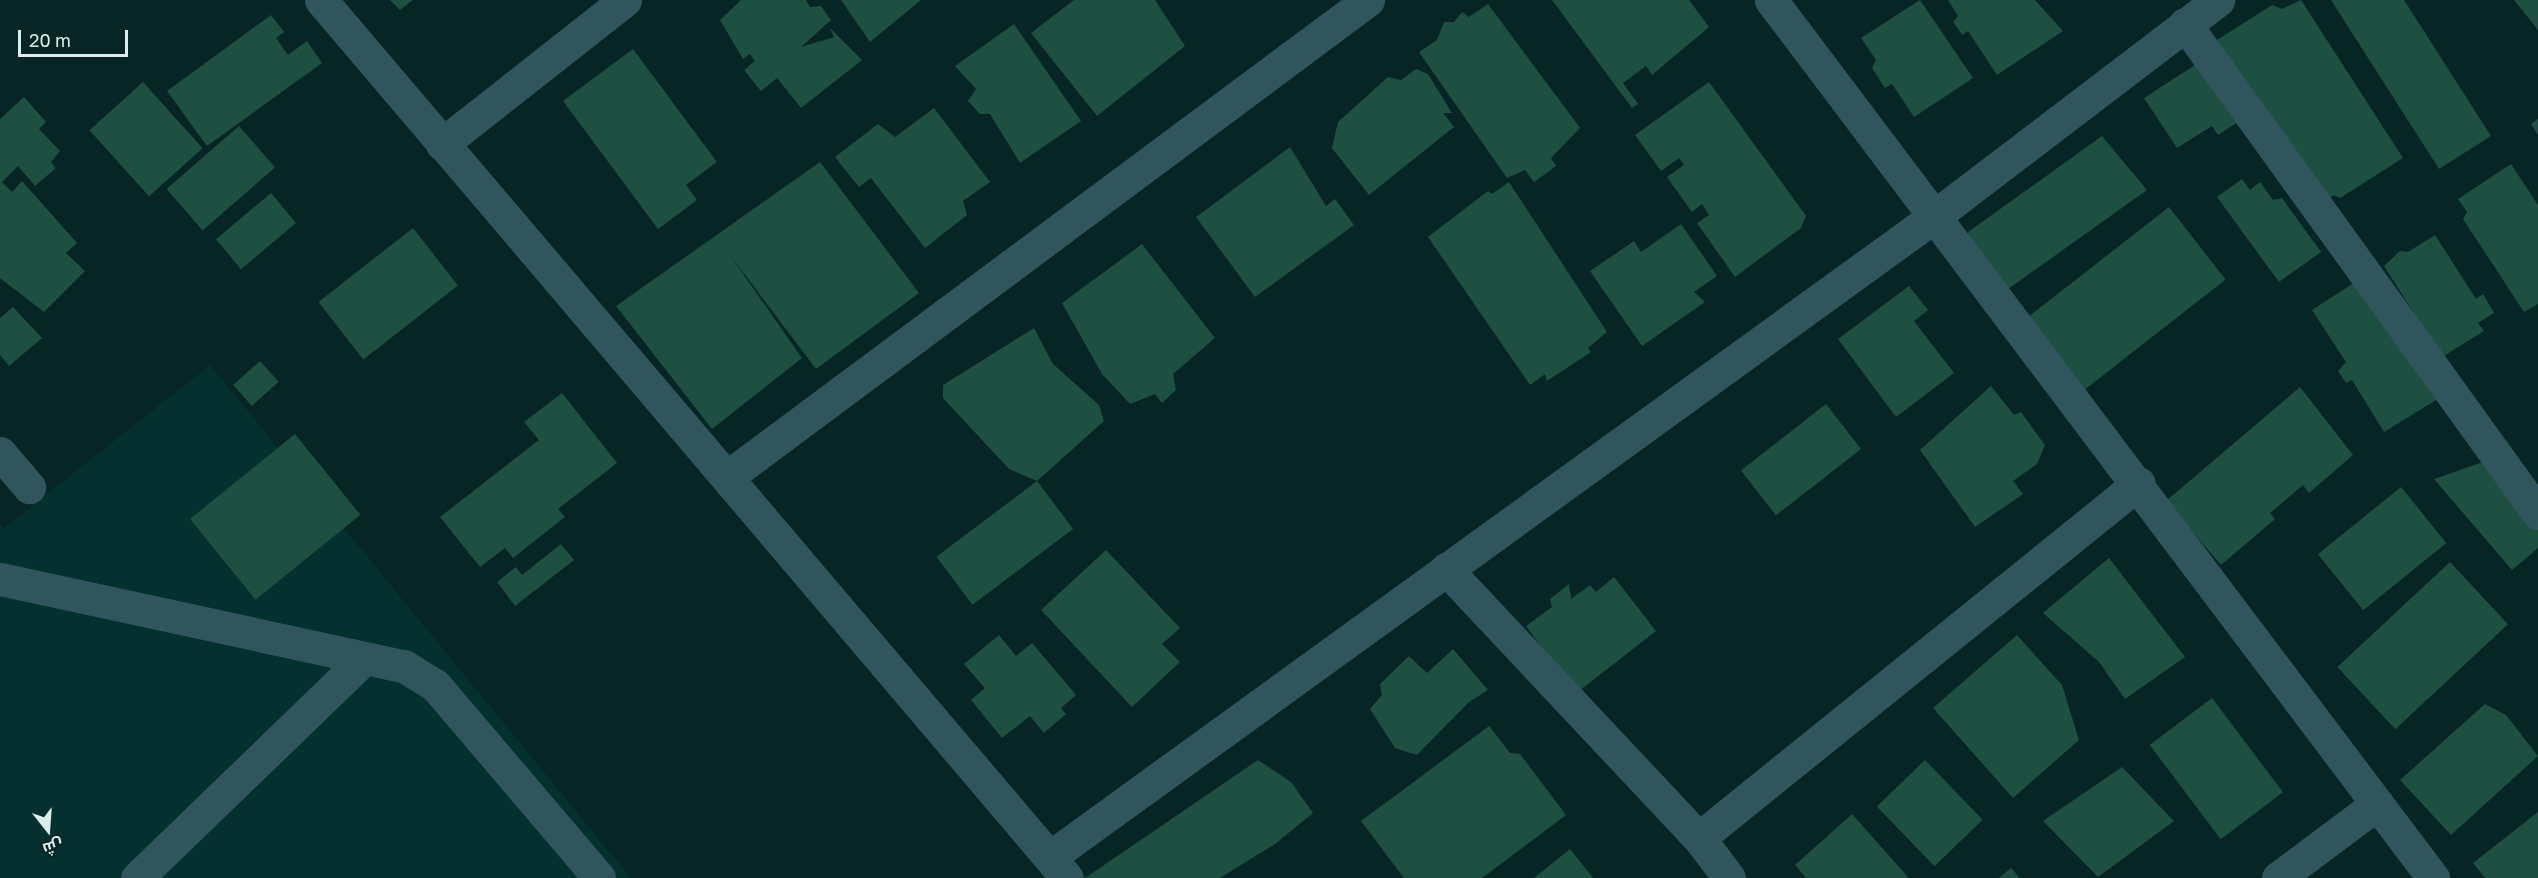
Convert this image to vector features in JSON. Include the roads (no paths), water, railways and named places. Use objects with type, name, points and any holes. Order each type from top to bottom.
[{"type":"street","points":[[321,0],[1059,867],[1446,569],[1932,218],[2218,0]]},
{"type":"street","points":[[442,144],[625,0]]},
{"type":"street","points":[[727,477],[1368,0]]},
{"type":"street","points":[[1771,0],[1932,218],[2139,483],[2433,878]]},
{"type":"street","points":[[2185,24],[2538,513]]},
{"type":"street","points":[[0,453],[29,487]]},
{"type":"street","points":[[1699,838],[2139,483]]},
{"type":"street","points":[[1446,569],[1699,838],[1729,878]]},
{"type":"street","points":[[0,579],[404,666],[435,686],[599,878]]},
{"type":"street","points":[[137,878],[364,659]]},
{"type":"street","points":[[2278,878],[2377,804]]}]
